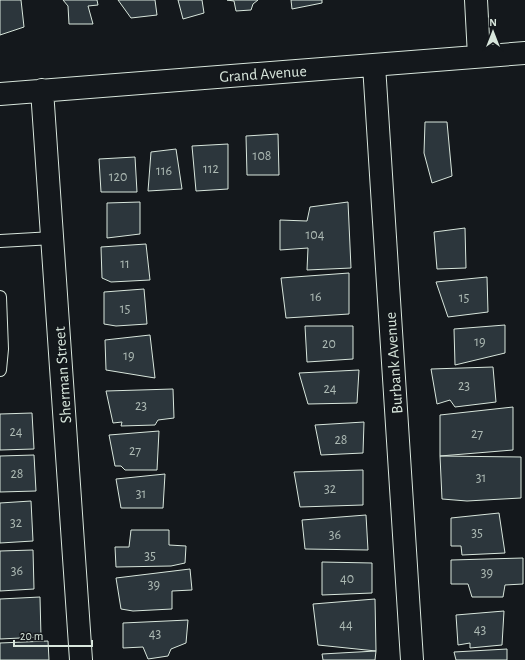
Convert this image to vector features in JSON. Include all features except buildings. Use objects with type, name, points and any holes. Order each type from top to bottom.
[{"type":"street","points":[[476,0],[479,56]]},
{"type":"street","name":"Grand Avenue","points":[[0,94],[525,53]]},
{"type":"street","name":"Burbank Avenue","points":[[374,65],[412,660]]},
{"type":"street","name":"Sherman Street","points":[[42,90],[81,660]]},
{"type":"lane","points":[[0,241],[52,238]]},
{"type":"lane","points":[[0,297],[2,349],[0,370]]}]
